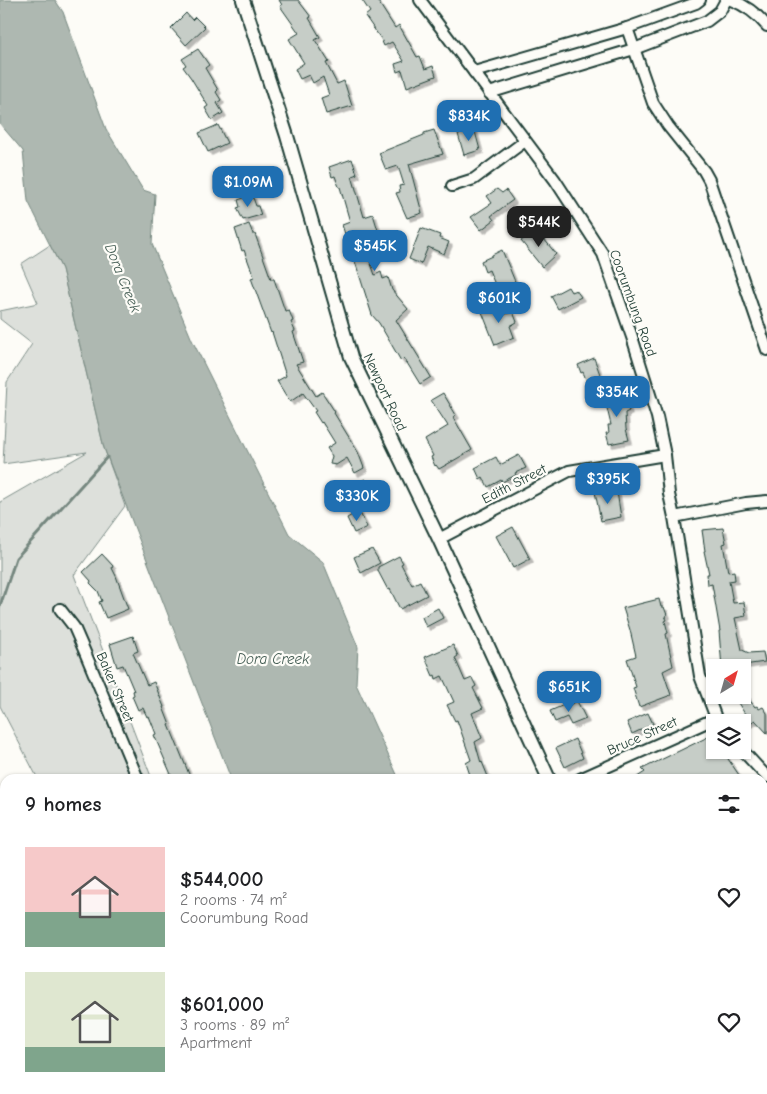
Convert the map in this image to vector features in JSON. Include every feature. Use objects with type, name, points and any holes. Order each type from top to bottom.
[{"type":"street","name":"Newport Road","points":[[243,0],[287,136],[352,357],[439,539],[547,774]]},
{"type":"street","name":"Coorumbung Road","points":[[420,0],[555,180],[603,254],[654,408],[665,455],[669,494],[700,676],[715,714]]},
{"type":"street","points":[[474,72],[627,28],[700,0]]},
{"type":"street","points":[[489,93],[634,49],[707,21],[720,11],[726,0]]},
{"type":"street","points":[[731,0],[742,4],[767,26]]},
{"type":"street","points":[[627,28],[653,104],[709,180],[767,350]]},
{"type":"street","points":[[452,186],[474,179],[525,141]]},
{"type":"street","name":"Edith Street","points":[[439,539],[569,471],[665,455]]},
{"type":"street","points":[[674,517],[746,503],[767,501]]},
{"type":"street","name":"Baker Street","points":[[60,609],[78,635],[136,774]]},
{"type":"street","name":"Bruce Street","points":[[592,774],[706,725]]},
{"type":"street","points":[[750,759],[764,774]]},
{"type":"shaded area","points":[[50,245],[62,269],[104,448],[125,506],[74,575],[150,774],[35,774],[0,706],[0,502],[87,452],[3,464],[7,382],[32,344],[0,319],[0,311],[38,303],[21,264]]},
{"type":"water","name":"Dora Creek","points":[[0,0],[55,0],[63,12],[106,129],[143,190],[155,194],[152,244],[192,340],[289,534],[323,562],[358,647],[356,684],[397,774],[229,774],[104,448],[62,269],[28,201],[23,151],[0,124]]},
{"type":"building","points":[[279,0],[298,0],[311,17],[309,18],[320,37],[315,40],[329,62],[326,63],[337,84],[344,81],[352,106],[326,114],[321,98],[329,95],[323,77],[313,83],[309,75],[300,79],[295,69],[304,63],[289,39],[299,33],[280,6],[282,5]]},
{"type":"building","points":[[362,0],[377,0],[395,28],[399,25],[417,57],[420,56],[425,69],[433,66],[436,76],[407,87],[402,70],[397,72],[395,64],[404,61],[392,42],[384,46],[365,16],[370,12]]},
{"type":"building","points":[[186,13],[192,20],[195,17],[205,27],[186,45],[171,28]]},
{"type":"building","points":[[198,49],[209,65],[205,68],[218,90],[216,92],[221,100],[217,103],[223,113],[212,120],[205,108],[208,106],[183,67],[186,65],[182,59]]},
{"type":"building","points":[[218,125],[227,143],[208,152],[199,133]]},
{"type":"building","points":[[474,128],[480,150],[464,155],[458,134]]},
{"type":"building","points":[[434,130],[443,154],[409,164],[422,213],[407,218],[396,193],[400,192],[399,186],[404,185],[398,166],[386,170],[379,153]]},
{"type":"building","points":[[352,159],[357,174],[352,176],[364,217],[373,214],[380,237],[374,239],[360,233],[375,275],[381,272],[383,279],[388,277],[392,290],[408,309],[396,320],[431,377],[420,384],[404,358],[401,361],[379,323],[372,315],[342,225],[350,222],[340,187],[335,176],[332,177],[329,167]]},
{"type":"building","points":[[497,189],[502,193],[506,190],[513,200],[491,216],[494,220],[481,230],[471,217],[492,203],[487,196]]},
{"type":"building","points":[[252,195],[261,215],[243,220],[237,208],[240,207],[238,200]]},
{"type":"building","points":[[249,224],[253,234],[255,234],[271,279],[274,279],[285,311],[289,310],[293,321],[291,322],[295,331],[293,332],[303,362],[296,364],[316,396],[322,392],[358,452],[364,468],[355,473],[347,458],[336,465],[330,464],[332,456],[327,448],[335,443],[314,412],[316,411],[303,393],[290,402],[277,381],[286,376],[272,332],[251,278],[254,277],[244,250],[242,251],[235,229]]},
{"type":"building","points":[[421,228],[440,235],[439,238],[449,242],[444,254],[428,247],[421,264],[409,259]]},
{"type":"building","points":[[536,229],[556,254],[542,267],[521,241]]},
{"type":"building","points":[[502,250],[516,284],[498,292],[489,270],[485,272],[481,261]]},
{"type":"building","points":[[568,287],[571,292],[576,290],[581,297],[558,309],[551,296]]},
{"type":"building","points":[[499,304],[505,314],[513,312],[517,322],[510,326],[514,337],[495,345],[482,312]]},
{"type":"building","points":[[594,358],[601,377],[587,382],[578,365]]},
{"type":"building","points":[[618,390],[621,399],[625,398],[629,411],[625,413],[629,440],[609,444],[606,433],[609,433],[608,425],[611,425],[606,404],[610,404],[607,394]]},
{"type":"building","points":[[443,393],[456,415],[453,417],[472,450],[439,469],[435,466],[431,457],[433,456],[425,440],[448,426],[431,400]]},
{"type":"building","points":[[519,455],[526,468],[502,482],[501,480],[488,487],[483,477],[480,479],[475,468],[496,457],[500,465]]},
{"type":"building","points":[[365,479],[375,499],[357,508],[342,498],[339,493]]},
{"type":"building","points":[[608,490],[609,494],[617,492],[621,517],[601,521],[595,492]]},
{"type":"building","points":[[359,511],[367,527],[354,533],[347,518]]},
{"type":"building","points":[[513,527],[530,559],[513,568],[496,536]]},
{"type":"building","points":[[723,528],[726,543],[723,544],[728,572],[734,571],[735,580],[729,581],[733,603],[744,602],[746,616],[735,618],[742,650],[749,653],[763,652],[765,662],[751,664],[751,659],[721,659],[720,631],[712,584],[708,585],[707,574],[709,574],[702,530]]},
{"type":"building","points":[[372,549],[380,563],[361,573],[354,557]]},
{"type":"building","points":[[102,554],[113,566],[112,568],[128,609],[106,618],[99,602],[102,601],[98,591],[83,572]]},
{"type":"building","points":[[399,556],[412,585],[420,581],[427,595],[400,609],[378,571],[378,567]]},
{"type":"building","points":[[659,599],[661,607],[664,607],[667,615],[665,616],[667,620],[665,621],[668,633],[666,634],[673,666],[663,671],[671,695],[639,707],[633,688],[636,687],[627,659],[636,656],[623,608]]},
{"type":"building","points":[[438,608],[443,618],[426,627],[422,617]]},
{"type":"building","points":[[133,636],[138,651],[133,653],[147,685],[154,682],[189,774],[171,774],[154,735],[156,734],[149,716],[147,717],[143,708],[138,710],[132,696],[134,691],[123,665],[117,667],[110,644]]},
{"type":"building","points":[[453,645],[458,656],[455,658],[465,681],[472,678],[476,686],[473,688],[483,708],[472,713],[482,738],[475,742],[481,763],[487,774],[470,774],[466,763],[471,760],[457,720],[455,721],[447,705],[454,702],[442,676],[436,679],[435,675],[433,676],[425,657]]},
{"type":"building","points":[[577,701],[586,719],[571,725],[567,717],[555,722],[550,711]]},
{"type":"building","points":[[751,702],[759,709],[763,707],[767,713],[767,733],[755,720],[751,722],[751,714],[745,714],[739,704],[751,704]]},
{"type":"building","points":[[648,713],[653,724],[632,734],[627,722]]},
{"type":"building","points":[[706,738],[706,759],[728,759],[738,774],[642,774],[645,772],[642,769]]},
{"type":"building","points":[[575,739],[583,758],[565,767],[556,748]]},
{"type":"waterway","points":[[0,606],[16,558],[107,457]]}]
